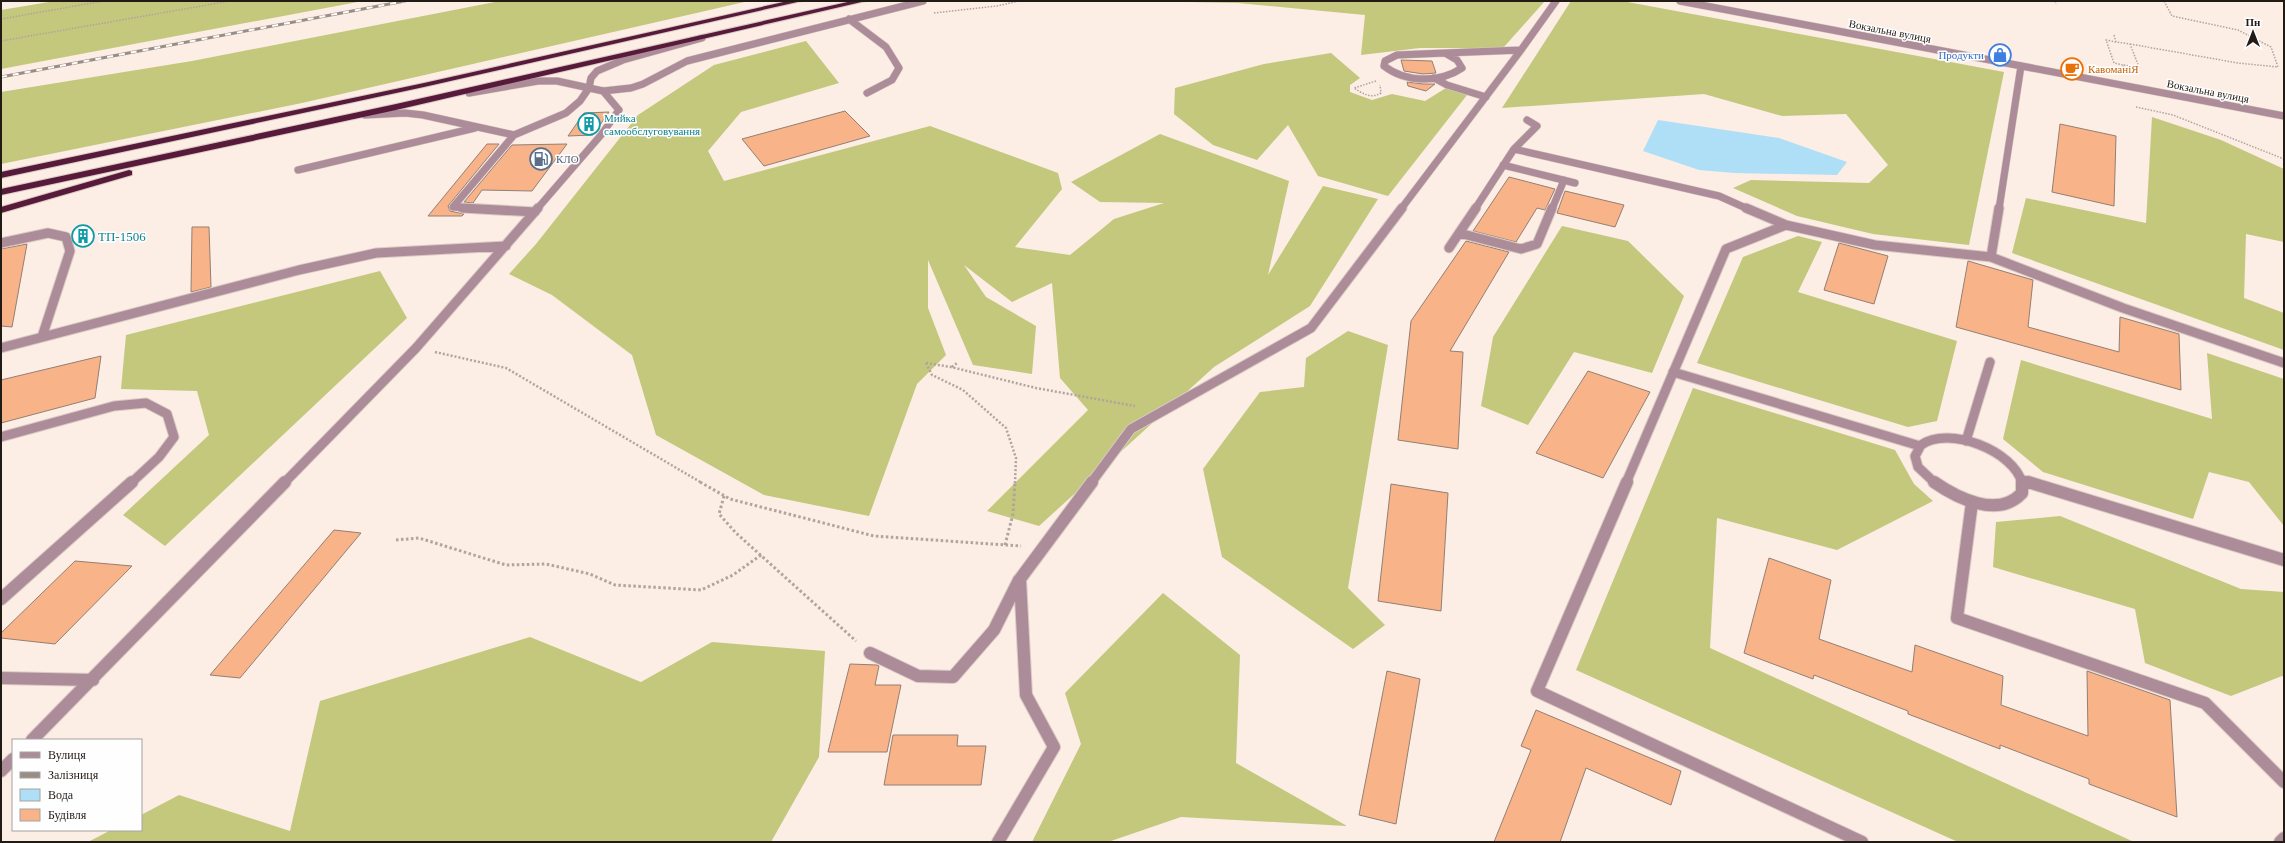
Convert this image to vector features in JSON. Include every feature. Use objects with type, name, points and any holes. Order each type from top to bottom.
[{"type":"highway","points":[[1,175],[438,82],[798,1]]},
{"type":"highway","points":[[1,192],[396,107],[862,1]]},
{"type":"highway","points":[[1,210],[218,146]]},
{"type":"street","points":[[396,107],[538,81],[557,82],[603,91],[630,88],[643,84],[671,68],[701,57],[922,1]]},
{"type":"street","points":[[870,653],[918,676],[954,677],[994,630],[1020,579],[1131,429],[1311,328],[1486,97],[1556,1]]},
{"type":"street","name":"Вокзальна вулиця","points":[[1680,1],[2284,116]]},
{"type":"street","points":[[1718,8],[1723,1]]},
{"type":"street","points":[[849,20],[886,47],[899,68],[892,80],[867,92]]},
{"type":"street","points":[[535,212],[453,207],[514,135],[566,113],[580,101],[589,88],[591,78],[597,71],[609,65],[706,36]]},
{"type":"street","points":[[1445,53],[1458,60],[1462,68],[1454,74],[1434,78],[1412,76],[1388,71],[1384,66],[1385,61],[1397,55],[1445,53],[1521,50]]},
{"type":"street","points":[[1991,257],[2021,66]]},
{"type":"street","points":[[1434,78],[1447,85],[1486,97]]},
{"type":"street","points":[[33,739],[93,680],[416,348],[506,246],[601,135],[619,110],[603,91]]},
{"type":"street","points":[[359,115],[405,113],[423,115],[475,128],[514,135]]},
{"type":"street","points":[[1449,248],[1521,139],[1533,134],[1536,126],[1527,120]]},
{"type":"street","points":[[298,170],[475,128]]},
{"type":"street","points":[[1514,149],[1720,196],[1786,225],[1875,245],[1991,257],[2123,308],[2284,363]]},
{"type":"street","points":[[1503,165],[1575,183]]},
{"type":"street","points":[[1459,233],[1521,249],[1537,244],[1564,180]]},
{"type":"street","points":[[1786,225],[1726,249],[1537,691],[1862,842]]},
{"type":"street","points":[[1,243],[48,233],[66,237],[70,251],[42,337]]},
{"type":"street","points":[[1,348],[299,270],[376,253],[506,246]]},
{"type":"street","points":[[1966,441],[1990,362]]},
{"type":"street","points":[[1673,372],[1920,446]]},
{"type":"street","points":[[1,437],[114,406],[146,403],[167,414],[174,437],[159,457],[1,599]]},
{"type":"street","points":[[1938,438],[1966,441],[1996,452],[2018,470],[2023,480],[2023,492],[2013,502],[1988,505],[1972,502],[1942,489],[1921,471],[1916,462],[1916,453],[1920,446],[1938,438]]},
{"type":"street","points":[[2023,480],[2284,560]]},
{"type":"street","points":[[1972,502],[1956,618],[2205,703],[2284,782]]},
{"type":"street","points":[[998,842],[1054,747],[1026,695],[1020,579]]},
{"type":"street","points":[[1,678],[93,680]]},
{"type":"street","points":[[1,771],[12,760]]},
{"type":"street","points":[[2280,842],[2284,838]]},
{"type":"path","points":[[1,19],[104,1]]},
{"type":"path","points":[[1,41],[230,1]]},
{"type":"path","points":[[933,14],[997,6],[1019,1]]},
{"type":"path","points":[[2130,44],[2139,68],[2114,63],[2106,40],[2130,44],[2238,64],[2278,67],[2271,47],[2238,30],[2172,16],[2164,1]]},
{"type":"path","points":[[2114,35],[2116,42]]},
{"type":"path","points":[[2123,65],[2125,71]]},
{"type":"path","points":[[1378,81],[1382,89],[1381,93],[1376,96],[1365,95],[1354,88],[1361,84],[1378,81]]},
{"type":"path","points":[[2134,106],[2173,115],[2284,159]]},
{"type":"path","points":[[416,348],[506,368],[730,499],[874,536],[1044,548]]},
{"type":"path","points":[[952,367],[957,363]]},
{"type":"path","points":[[1005,545],[1012,514],[1016,458],[1006,428],[963,390],[932,375],[926,364],[952,367],[1036,388],[1164,411]]},
{"type":"path","points":[[724,496],[719,514],[736,533],[870,653]]},
{"type":"path","points":[[396,540],[419,538],[506,565],[546,564],[590,574],[615,585],[701,590],[733,575],[760,555]]},
{"type":"green space","points":[[55,1],[363,1],[1,69],[1,10]]},
{"type":"green space","points":[[500,1],[749,1],[302,103],[1,164],[1,92],[192,61]]},
{"type":"green space","points":[[1137,1],[1545,1],[1503,48],[1420,48],[1361,55],[1365,15],[1238,3]]},
{"type":"green space","points":[[1571,1],[1622,1],[2004,72],[1969,245],[1873,234],[1797,216],[1733,188],[1751,180],[1869,183],[1888,165],[1846,114],[1782,116],[1704,94],[1502,108]]},
{"type":"green space","points":[[806,41],[839,83],[741,112],[708,151],[724,181],[930,126],[1058,173],[1062,189],[1015,247],[1070,255],[1114,219],[1164,203],[1100,202],[1071,182],[1160,134],[1289,181],[1268,275],[1323,186],[1378,199],[1310,306],[1214,367],[1039,526],[987,511],[1088,410],[1060,378],[1052,283],[1012,302],[964,265],[986,297],[1036,326],[1032,374],[973,365],[928,260],[928,308],[946,355],[917,384],[869,516],[764,495],[656,435],[632,355],[552,295],[509,274],[536,244],[638,115],[714,65]]},
{"type":"green space","points":[[1331,53],[1360,78],[1350,85],[1350,92],[1372,100],[1392,94],[1425,101],[1446,88],[1467,95],[1388,196],[1318,176],[1288,125],[1257,160],[1213,145],[1174,114],[1175,88],[1264,64]]},
{"type":"green space","points":[[2152,117],[2221,140],[2284,169],[2284,242],[2246,234],[2244,298],[2284,313],[2284,350],[2012,253],[2026,198],[2146,223]]},
{"type":"green space","points":[[1562,226],[1628,241],[1684,296],[1652,373],[1574,352],[1528,425],[1481,406],[1493,337]]},
{"type":"green space","points":[[1798,236],[1822,242],[1798,292],[1957,341],[1937,421],[1908,427],[1697,363],[1743,257]]},
{"type":"green space","points":[[380,271],[407,318],[165,546],[123,515],[209,435],[197,391],[121,389],[126,335]]},
{"type":"green space","points":[[1348,331],[1388,345],[1348,588],[1385,625],[1353,649],[1222,557],[1203,469],[1260,392],[1304,387],[1306,358]]},
{"type":"green space","points":[[2207,353],[2284,379],[2284,526],[2249,482],[2209,472],[2193,519],[2043,472],[2003,439],[2021,360],[2212,419]]},
{"type":"green space","points":[[1693,388],[1895,450],[1914,484],[1933,501],[1837,550],[1717,518],[1710,648],[2134,842],[1958,842],[1576,670]]},
{"type":"green space","points":[[2060,516],[2241,589],[2284,592],[2284,677],[2282,676],[2231,696],[2145,663],[2135,609],[1993,567],[1996,522]]},
{"type":"green space","points":[[1163,593],[1240,655],[1236,763],[1347,826],[1181,817],[1108,842],[1032,842],[1081,744],[1065,693]]},
{"type":"green space","points":[[530,637],[641,682],[712,642],[825,651],[819,757],[771,842],[88,842],[109,831],[142,831],[142,814],[179,795],[290,831],[320,701]]},
{"type":"water","points":[[1658,120],[1779,138],[1847,162],[1837,175],[1734,173],[1699,170],[1643,151]]},
{"type":"building","points":[[1401,60],[1432,61],[1436,73],[1423,74],[1404,71]]},
{"type":"building","points":[[1407,82],[1435,84],[1426,91],[1408,86]]},
{"type":"building","points":[[845,111],[870,136],[764,166],[742,139]]},
{"type":"building","name":"Мийка самообслуговування","points":[[609,112],[593,135],[568,136],[584,113]]},
{"type":"building","points":[[2060,124],[2116,136],[2114,206],[2052,192]]},
{"type":"building","points":[[487,144],[499,144],[448,206],[450,211],[464,214],[462,216],[428,216]]},
{"type":"building","points":[[567,144],[532,191],[482,190],[473,203],[464,202],[512,145]]},
{"type":"building","points":[[1509,177],[1555,189],[1545,210],[1537,208],[1516,242],[1473,231]]},
{"type":"building","points":[[1565,191],[1624,205],[1615,227],[1557,213]]},
{"type":"building","points":[[192,227],[209,227],[211,287],[191,292]]},
{"type":"building","points":[[1466,241],[1509,252],[1450,351],[1463,352],[1458,449],[1398,440],[1411,321]]},
{"type":"building","points":[[1839,243],[1888,256],[1874,304],[1824,290]]},
{"type":"building","points":[[27,244],[12,327],[1,326],[1,249]]},
{"type":"building","points":[[1968,261],[2033,280],[2028,327],[2119,352],[2120,317],[2179,334],[2181,390],[1956,327]]},
{"type":"building","points":[[101,356],[95,398],[1,423],[1,380]]},
{"type":"building","points":[[1588,371],[1650,392],[1603,478],[1536,453]]},
{"type":"building","points":[[1391,484],[1448,493],[1441,611],[1378,601]]},
{"type":"building","points":[[334,530],[361,533],[240,678],[210,675]]},
{"type":"building","points":[[1769,558],[1831,580],[1819,639],[1912,672],[1915,645],[2003,676],[2001,705],[2088,736],[2087,671],[2170,700],[2177,817],[2089,784],[2089,779],[2000,745],[2000,749],[1908,714],[1908,711],[1814,675],[1813,679],[1744,653]]},
{"type":"building","points":[[75,561],[132,566],[55,644],[1,638],[1,633]]},
{"type":"building","points":[[850,664],[879,666],[875,685],[901,685],[887,752],[828,752]]},
{"type":"building","points":[[1387,671],[1420,679],[1396,824],[1359,815]]},
{"type":"building","points":[[1536,710],[1681,771],[1671,805],[1586,768],[1560,842],[1494,842],[1531,750],[1521,746]]},
{"type":"building","points":[[893,735],[958,735],[957,746],[986,746],[981,785],[884,785]]},
{"type":"railway","points":[[1,77],[405,1]]},
{"type":"place","name":"Продукти","points":[[2000,55]]},
{"type":"place","name":"КавоманіЯ","points":[[2072,69]]},
{"type":"place","name":"Мийка самообслуговування","points":[[589,124]]},
{"type":"place","name":"КЛО","points":[[541,159]]},
{"type":"place","name":"ТП-1506","points":[[83,236]]}]
